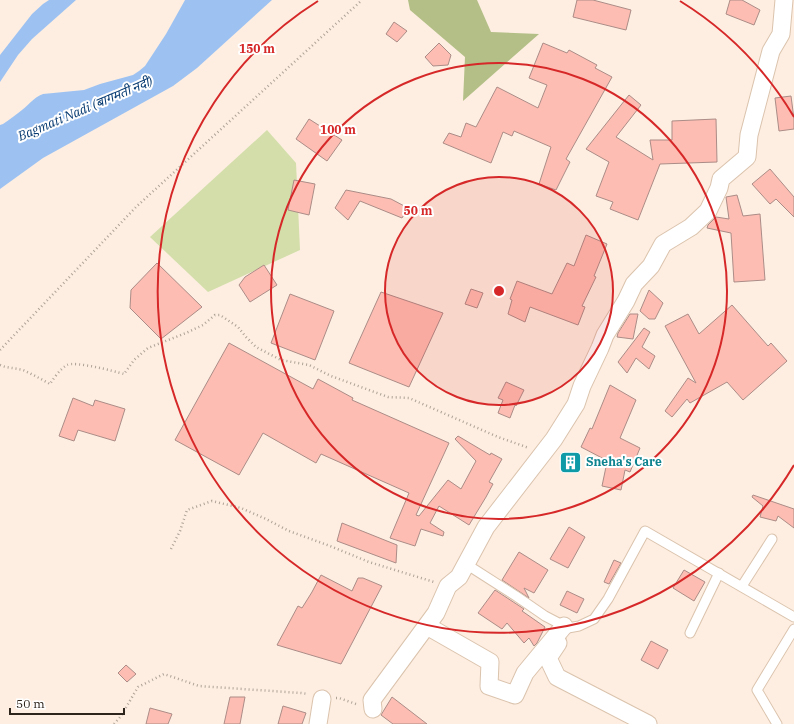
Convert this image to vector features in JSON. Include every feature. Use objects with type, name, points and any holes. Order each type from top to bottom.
[{"type":"street","points":[[373,709],[372,700],[436,613],[448,586],[459,577],[486,527],[554,439],[576,404],[582,386],[605,335],[626,302],[634,284],[651,266],[663,244],[691,227],[708,211],[719,188],[721,179],[747,157],[750,135],[771,51],[780,34],[784,0]]},
{"type":"street","points":[[427,626],[490,662],[489,686],[515,695],[525,673],[566,627]]},
{"type":"street","points":[[566,627],[548,658],[557,677],[648,724]]},
{"type":"street","points":[[318,724],[322,699]]},
{"type":"lane","points":[[466,564],[546,616],[566,627],[579,626],[594,619],[608,599],[645,531],[794,617]]},
{"type":"lane","points":[[742,586],[772,539]]},
{"type":"lane","points":[[690,634],[719,573]]},
{"type":"lane","points":[[777,724],[757,690],[794,629]]},
{"type":"path","points":[[0,350],[136,207],[362,0]]},
{"type":"path","points":[[0,365],[21,370],[50,384],[58,373],[67,365],[78,364],[124,374],[134,360],[148,348],[186,333],[203,325],[215,315],[220,315],[238,327],[256,347],[281,360],[309,365],[331,376],[388,397],[409,398],[498,437],[526,447],[545,451]]},
{"type":"path","points":[[171,549],[180,531],[187,510],[212,502],[241,508],[289,531],[369,562],[448,586]]},
{"type":"path","points":[[114,724],[121,716],[138,687],[164,674],[199,686],[301,693],[322,699],[338,698],[373,709]]},
{"type":"green space","points":[[408,0],[477,0],[491,32],[539,34],[463,101],[465,57],[410,10]]},
{"type":"green space","points":[[267,130],[296,163],[300,250],[208,292],[150,237]]},
{"type":"water","points":[[49,0],[76,0],[32,39],[18,55],[0,82],[0,55],[32,14]]},
{"type":"water","name":"Bagmati Nadi (बागमती नदी)","points":[[185,0],[272,0],[197,68],[173,86],[43,158],[0,189],[0,125],[25,108],[34,99],[43,94],[84,90],[133,75],[139,71],[145,66],[166,34]]},
{"type":"building","points":[[577,0],[593,0],[631,10],[626,30],[573,17]]},
{"type":"building","points":[[730,0],[742,0],[760,10],[754,25],[726,14]]},
{"type":"building","points":[[394,22],[407,31],[397,42],[386,34]]},
{"type":"building","points":[[439,43],[451,55],[448,65],[433,66],[425,57]]},
{"type":"building","points":[[543,43],[567,53],[569,50],[597,65],[595,68],[612,77],[566,159],[570,162],[556,190],[539,184],[551,147],[514,131],[512,136],[503,132],[491,163],[443,143],[449,133],[461,137],[466,123],[476,127],[497,87],[538,108],[547,85],[529,78]]},
{"type":"building","points":[[629,95],[641,105],[616,137],[653,160],[650,140],[672,140],[672,121],[716,119],[717,162],[660,164],[638,220],[610,209],[613,202],[596,196],[609,162],[586,149]]},
{"type":"building","points":[[791,96],[794,129],[779,131],[775,98]]},
{"type":"building","points":[[309,119],[342,140],[327,161],[296,139]]},
{"type":"building","points":[[770,169],[794,197],[794,217],[776,199],[770,204],[752,184]]},
{"type":"building","points":[[294,180],[315,184],[309,215],[288,210]]},
{"type":"building","points":[[346,190],[391,199],[408,208],[402,218],[360,201],[348,220],[335,208]]},
{"type":"building","points":[[737,195],[743,216],[760,214],[765,280],[734,282],[731,233],[707,228],[716,217],[729,219],[726,197]]},
{"type":"building","points":[[586,235],[607,244],[594,276],[596,277],[582,306],[585,307],[578,325],[530,307],[525,322],[508,314],[512,300],[510,299],[517,281],[552,294],[567,263],[574,266]]},
{"type":"building","points":[[157,263],[202,307],[161,339],[130,308],[131,290]]},
{"type":"building","points":[[264,265],[277,285],[250,302],[239,285],[245,277]]},
{"type":"building","points":[[471,289],[483,293],[477,308],[465,304]]},
{"type":"building","points":[[649,290],[663,303],[655,319],[649,319],[640,311]]},
{"type":"building","points":[[381,292],[443,313],[409,387],[349,363]]},
{"type":"building","points":[[290,294],[334,311],[315,360],[271,343]]},
{"type":"building","points":[[732,305],[768,346],[771,343],[787,361],[743,400],[727,382],[690,403],[687,399],[672,417],[665,411],[688,378],[696,383],[665,326],[688,314],[699,334]]},
{"type":"building","points":[[630,314],[638,314],[633,339],[617,337],[618,333]]},
{"type":"building","points":[[644,328],[650,332],[642,347],[655,356],[649,369],[636,358],[627,373],[618,362]]},
{"type":"building","points":[[229,343],[313,389],[318,379],[353,398],[352,400],[449,443],[416,515],[419,516],[448,480],[461,489],[476,461],[455,439],[458,436],[490,455],[491,453],[502,459],[489,482],[493,484],[469,525],[439,506],[430,523],[444,532],[443,536],[421,529],[415,546],[390,538],[409,493],[321,454],[316,463],[263,433],[239,475],[175,440]]},
{"type":"building","points":[[506,382],[524,390],[516,406],[515,405],[510,418],[498,413],[503,400],[498,398]]},
{"type":"building","points":[[610,385],[636,400],[620,438],[640,448],[630,472],[625,470],[621,490],[602,486],[607,462],[581,447],[590,428],[592,429]]},
{"type":"building","points":[[73,398],[93,406],[95,400],[125,409],[115,441],[78,430],[74,441],[59,436]]},
{"type":"building","points":[[753,495],[794,509],[794,528],[778,516],[776,521],[760,517],[763,506],[752,497]]},
{"type":"building","points":[[342,523],[397,545],[396,563],[337,541]]},
{"type":"building","points":[[569,527],[585,537],[568,568],[550,559]]},
{"type":"building","points":[[519,552],[548,570],[534,593],[524,588],[529,598],[502,580]]},
{"type":"building","points":[[614,560],[621,563],[609,584],[604,582]]},
{"type":"building","points":[[684,570],[705,582],[694,601],[673,588]]},
{"type":"building","points":[[321,575],[352,591],[358,578],[363,578],[382,586],[341,664],[277,645],[298,606],[302,608]]},
{"type":"building","points":[[495,590],[524,609],[522,611],[545,627],[534,646],[529,638],[524,643],[507,623],[502,629],[478,613]]},
{"type":"building","points":[[567,591],[584,599],[577,613],[560,605]]},
{"type":"building","points":[[651,641],[668,650],[658,669],[641,660]]},
{"type":"building","points":[[126,665],[136,674],[127,682],[118,673]]},
{"type":"building","points":[[230,697],[245,697],[240,724],[224,724]]},
{"type":"building","points":[[392,697],[427,724],[393,724],[381,715]]},
{"type":"building","points":[[283,706],[306,713],[302,724],[278,724]]},
{"type":"building","points":[[150,708],[172,714],[168,724],[146,724]]},
{"type":"place","name":"Sneha's Care","points":[[571,462]]}]
